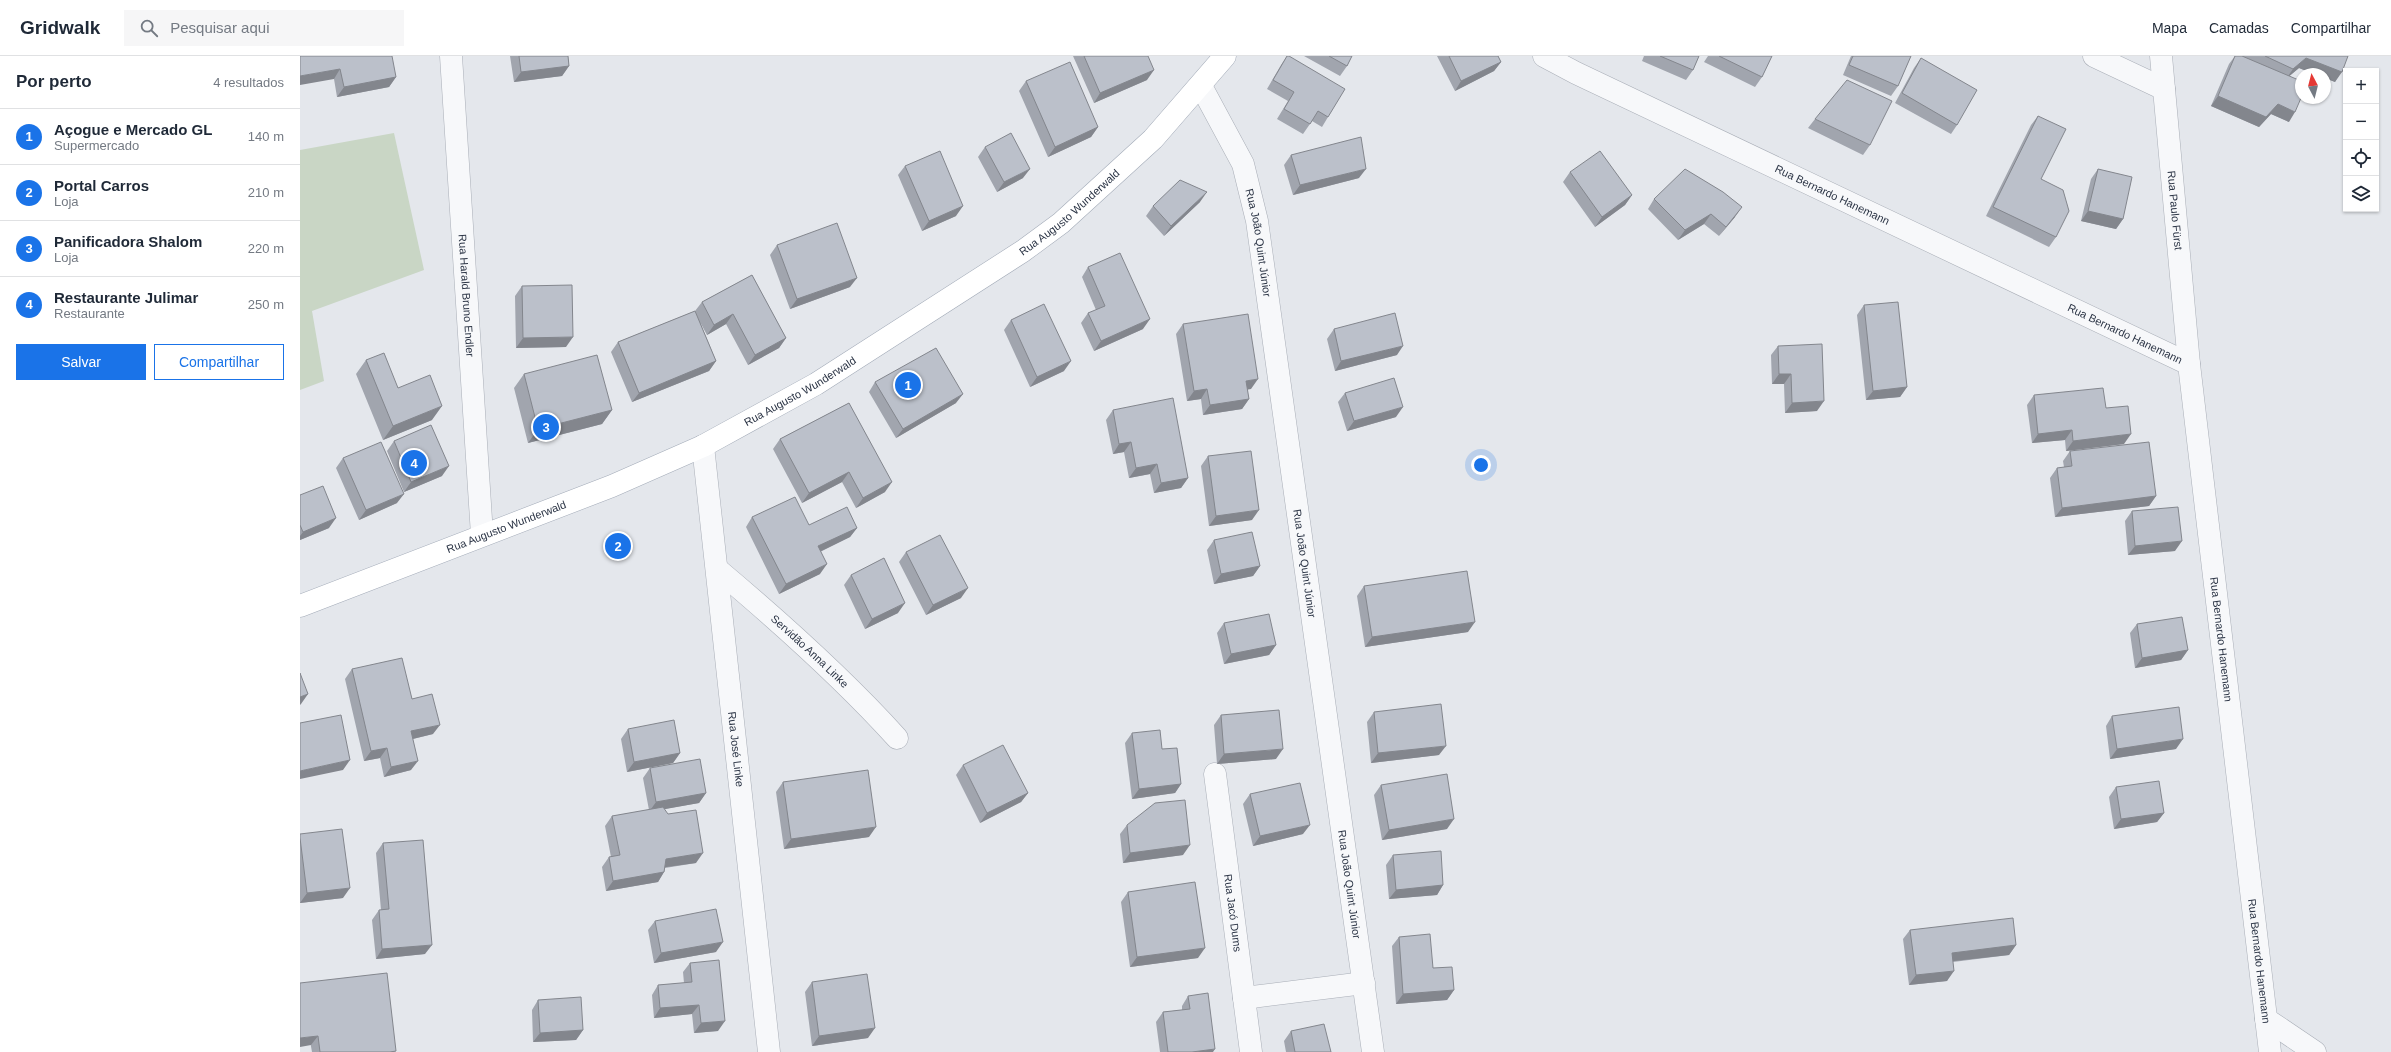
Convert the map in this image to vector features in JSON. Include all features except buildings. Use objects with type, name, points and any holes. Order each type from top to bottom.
[{"type":"main road","name":"Rua Augusto Wunderwald","points":[[300,606],[612,486],[703,446],[816,384],[1022,251],[1061,224],[1153,139],[1201,86],[1225,56]]},
{"type":"street","name":"Rua Harald Bruno Endler","points":[[451,56],[482,535]]},
{"type":"street","name":"Rua Bernardo Hanemann","points":[[1544,56],[1576,74],[2189,364],[2270,1052]]},
{"type":"street","points":[[2094,56],[2164,88]]},
{"type":"street","name":"Rua Paulo Fürst","points":[[2161,56],[2189,364]]},
{"type":"street","name":"Rua João Quint Júnior","points":[[1201,86],[1243,164],[1256,221],[1373,1052]]},
{"type":"street","name":"Rua José Linke","points":[[703,446],[768,1052]]},
{"type":"street","name":"Servidão Anna Linke","points":[[717,569],[771,614],[830,669],[871,708],[897,738]]},
{"type":"street","name":"Rua Jacó Dums","points":[[1215,774],[1251,1052]]},
{"type":"street","points":[[1244,998],[1364,983]]},
{"type":"street","points":[[2266,1019],[2316,1052]]},
{"type":"green space","points":[[394,133],[424,270],[312,311],[324,381],[300,390],[300,150]]},
{"type":"place","name":"Açogue e Mercado GL","points":[[908,385]]},
{"type":"place","name":"Panificadora Shalom","points":[[546,427]]},
{"type":"place","name":"Restaurante Julimar","points":[[414,463]]},
{"type":"place","name":"Portal Carros","points":[[618,546]]}]
